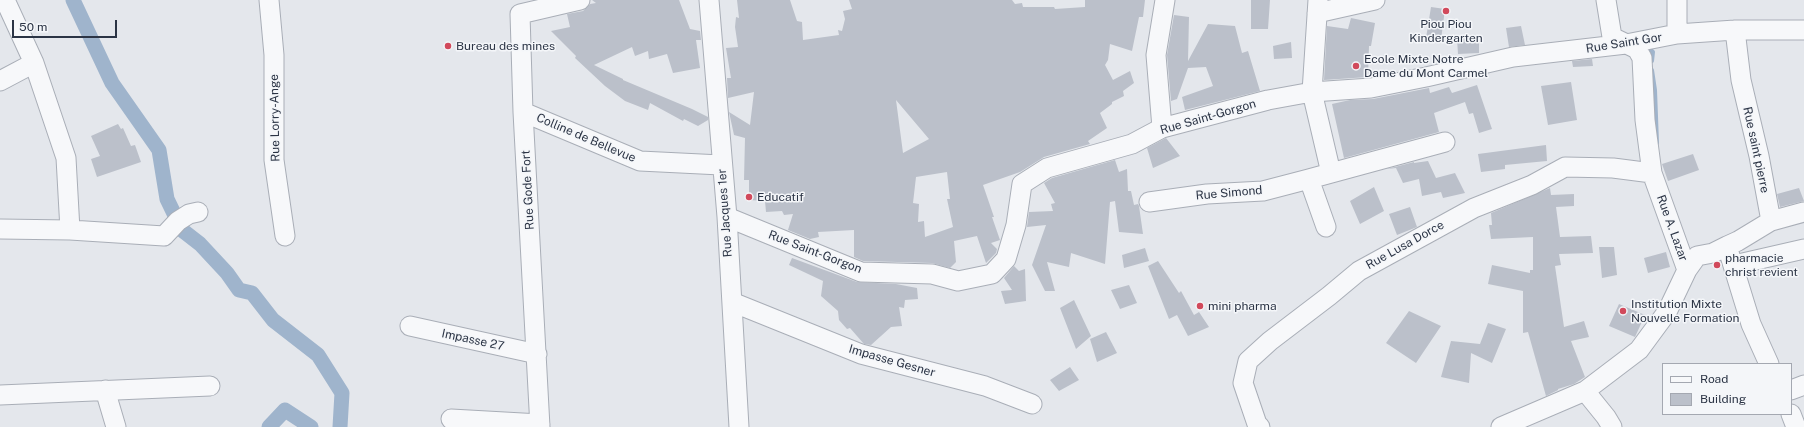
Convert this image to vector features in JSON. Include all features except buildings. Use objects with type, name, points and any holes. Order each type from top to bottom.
[{"type":"street","points":[[5,0],[34,63],[66,158],[70,230]]},
{"type":"street","name":"Rue Lorry-Ange","points":[[269,0],[274,55],[274,160],[285,236]]},
{"type":"street","name":"Rue Gode Fort","points":[[540,425],[523,112],[520,14],[580,0]]},
{"type":"street","name":"Rue Jacques 1er","points":[[709,0],[715,58],[739,427]]},
{"type":"street","points":[[1162,128],[1156,55],[1165,0]]},
{"type":"street","points":[[1331,173],[1312,92],[1318,6],[1375,0]]},
{"type":"street","name":"Rue A. Lazar","points":[[1501,427],[1585,391],[1639,350],[1667,312],[1687,270],[1652,173],[1646,120],[1642,58],[1637,48],[1612,37],[1606,0]]},
{"type":"street","points":[[1677,0],[1677,34]]},
{"type":"street","name":"Rue Saint Gor","points":[[1513,57],[1626,44],[1677,34],[1735,30],[1804,30]]},
{"type":"street","name":"Rue saint pierre","points":[[1735,30],[1740,80],[1759,156],[1771,221]]},
{"type":"street","name":"Rue Saint-Gorgon","points":[[726,216],[861,272],[932,274],[958,281],[965,280],[992,274],[1006,259],[1016,225],[1022,184],[1048,168],[1132,144],[1162,128],[1268,100],[1312,92],[1371,88],[1513,57]]},
{"type":"street","points":[[0,81],[34,63]]},
{"type":"street","name":"Colline de Bellevue","points":[[523,112],[640,161],[721,165]]},
{"type":"street","name":"Rue Simond","points":[[1149,202],[1207,194],[1263,191],[1445,142]]},
{"type":"street","name":"Rue Lusa Dorce","points":[[1254,426],[1243,383],[1248,361],[1270,341],[1359,271],[1474,208],[1532,185],[1565,167],[1613,168],[1652,173]]},
{"type":"street","points":[[1309,179],[1326,227]]},
{"type":"street","points":[[0,229],[70,230],[164,236],[178,221],[189,214],[198,212]]},
{"type":"street","points":[[1687,270],[1697,256],[1713,253],[1738,241],[1771,221],[1804,212]]},
{"type":"street","points":[[1727,246],[1751,324],[1769,363]]},
{"type":"street","points":[[1734,265],[1804,249]]},
{"type":"street","name":"Impasse Gesner","points":[[732,302],[861,354],[985,386],[1032,404]]},
{"type":"street","name":"Impasse 27","points":[[410,326],[537,354]]},
{"type":"street","points":[[1792,390],[1804,385]]},
{"type":"street","points":[[0,395],[210,386]]},
{"type":"street","points":[[105,390],[116,427]]},
{"type":"street","points":[[1585,391],[1606,417],[1612,427]]},
{"type":"street","points":[[1791,415],[1796,427]]},
{"type":"street","points":[[451,419],[540,425]]},
{"type":"waterway","points":[[73,0],[112,83],[159,150],[167,199],[182,230],[200,244],[227,273],[239,290],[252,293],[273,320],[318,355],[342,393],[340,427]]},
{"type":"waterway","points":[[1646,45],[1653,52],[1652,61]]},
{"type":"waterway","points":[[1652,70],[1655,90],[1657,143]]},
{"type":"waterway","points":[[269,427],[285,410],[311,427]]},
{"type":"place","name":"Piou Piou Kindergarten","points":[[1446,11]]},
{"type":"place","name":"Bureau des mines","points":[[448,46]]},
{"type":"place","name":"Ecole Mixte Notre Dame du Mont Carmel","points":[[1356,66]]},
{"type":"place","name":"Educatif","points":[[749,197]]},
{"type":"place","name":"pharmacie christ revient","points":[[1717,265]]},
{"type":"place","name":"mini pharma","points":[[1200,306]]},
{"type":"place","name":"Institution Mixte Nouvelle Formation","points":[[1623,311]]}]
